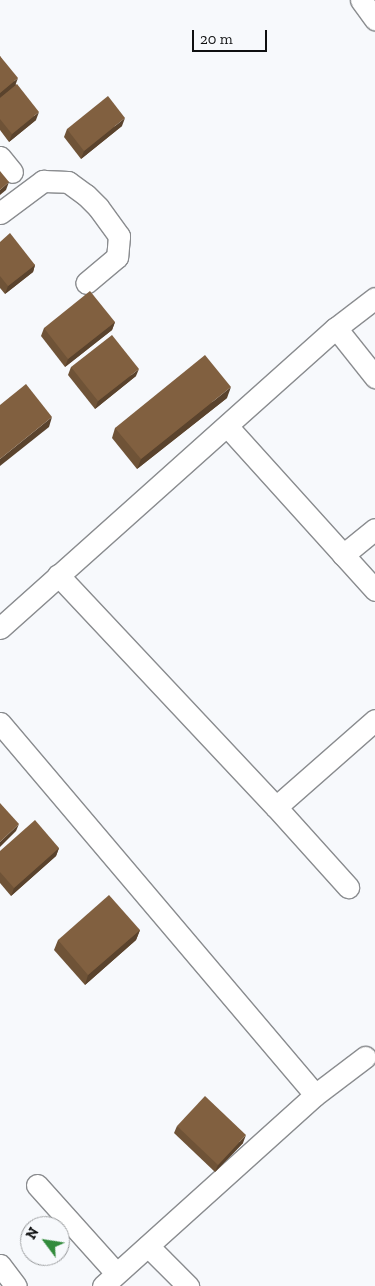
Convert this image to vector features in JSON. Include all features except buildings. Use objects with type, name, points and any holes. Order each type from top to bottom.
[{"type":"street","points":[[0,214],[43,181],[68,182],[86,195],[98,207],[119,236],[117,257],[86,283]]},
{"type":"street","points":[[0,628],[336,328],[375,298]]},
{"type":"street","points":[[336,328],[375,377]]},
{"type":"street","points":[[227,426],[375,590]]},
{"type":"street","points":[[343,555],[375,528]]},
{"type":"street","points":[[58,575],[276,807],[348,887]]},
{"type":"street","points":[[276,807],[375,720]]},
{"type":"street","points":[[0,723],[315,1095]]},
{"type":"street","points":[[37,1185],[109,1279],[315,1095],[365,1057]]},
{"type":"street","points":[[148,1246],[188,1286]]},
{"type":"street","points":[[0,1265],[16,1286]]}]
